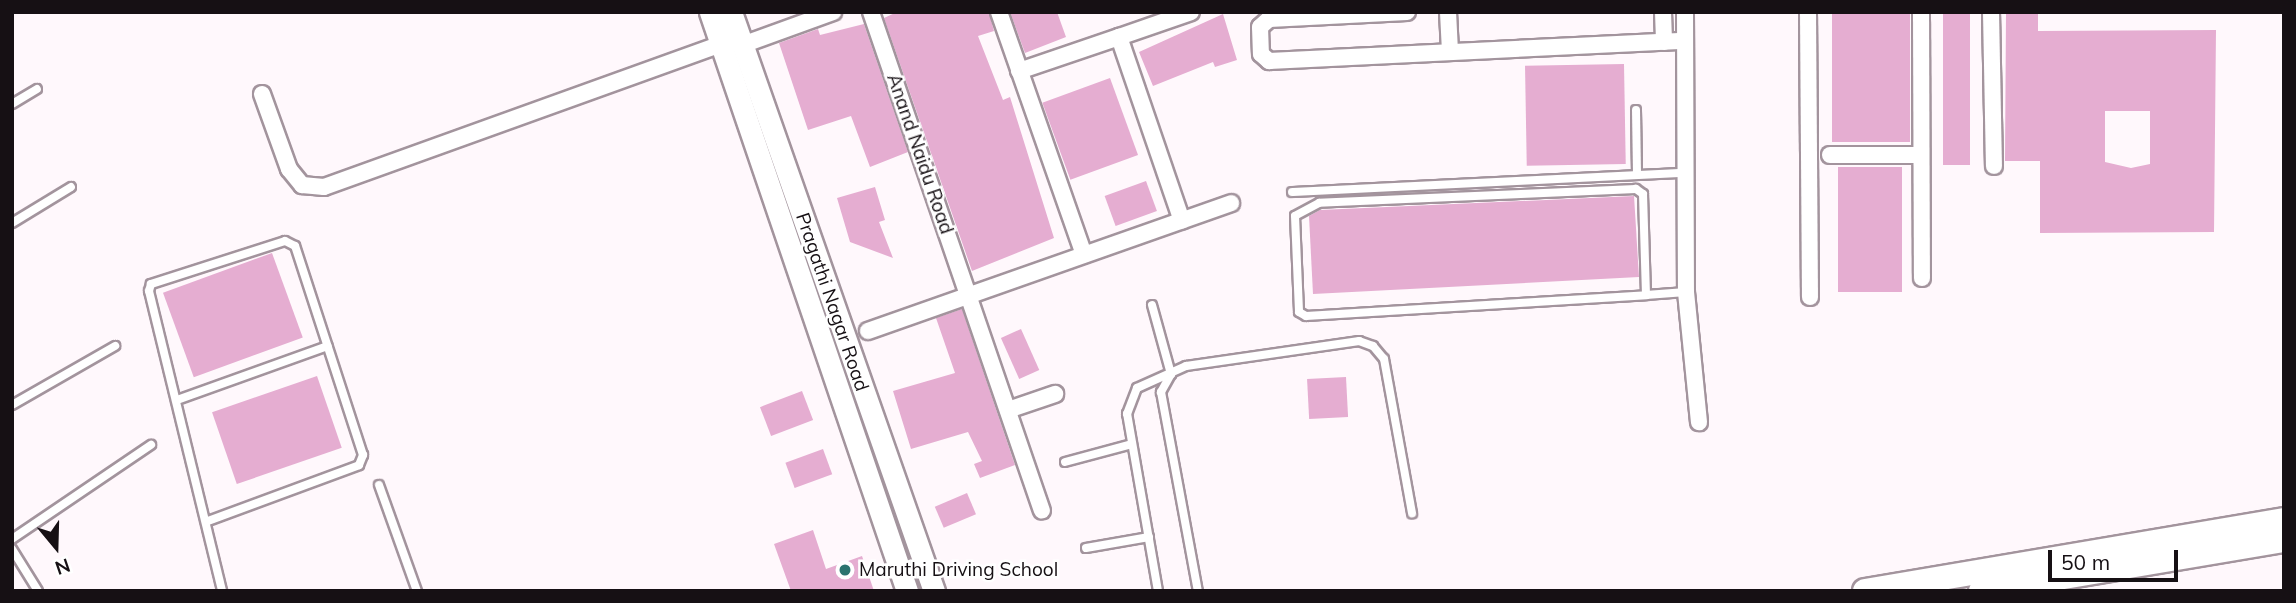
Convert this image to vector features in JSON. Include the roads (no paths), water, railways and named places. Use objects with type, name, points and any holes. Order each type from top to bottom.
[{"type":"main road","name":"Pragathi Nagar Road","points":[[710,12],[732,45],[845,339],[934,591]]},
{"type":"main road","name":"Pragathi Nagar Road","points":[[732,12],[732,45],[907,591]]},
{"type":"main road","points":[[1981,591],[2058,568],[2284,520]]},
{"type":"main road","points":[[1865,591],[2284,540]]},
{"type":"street","points":[[262,94],[289,169],[302,186],[324,187],[833,12]]},
{"type":"street","name":"Anand Naidu Road","points":[[871,12],[1042,511]]},
{"type":"street","points":[[999,12],[1084,255]]},
{"type":"street","points":[[1019,71],[1192,12]]},
{"type":"street","points":[[1407,12],[1269,19],[1260,27],[1261,54],[1269,61],[1685,41]]},
{"type":"street","points":[[1448,12],[1450,52]]},
{"type":"street","points":[[1662,12],[1664,42]]},
{"type":"street","points":[[1685,12],[1686,292],[1699,422]]},
{"type":"street","points":[[1808,12],[1810,297]]},
{"type":"street","points":[[1921,12],[1922,278]]},
{"type":"street","points":[[1991,12],[1994,166]]},
{"type":"street","points":[[1119,37],[1182,221]]},
{"type":"street","points":[[1830,155],[1921,155]]},
{"type":"street","points":[[868,331],[1231,203]]},
{"type":"street","points":[[1008,410],[1055,394]]},
{"type":"lane","points":[[12,104],[37,89]]},
{"type":"lane","points":[[1636,110],[1637,175]]},
{"type":"lane","points":[[1292,192],[1686,173]]},
{"type":"lane","points":[[12,223],[71,187]]},
{"type":"lane","points":[[1646,295],[1643,194],[1636,189],[1319,204],[1295,216],[1299,312],[1306,316],[1646,295],[1686,292]]},
{"type":"lane","points":[[208,521],[359,465],[363,455],[295,246],[285,241],[151,284],[208,521],[222,591]]},
{"type":"lane","points":[[1152,305],[1171,373],[1161,392],[1198,591]]},
{"type":"lane","points":[[845,339],[868,331]]},
{"type":"lane","points":[[1158,591],[1127,414],[1138,387],[1186,366],[1359,341],[1373,346],[1384,359],[1412,513]]},
{"type":"lane","points":[[12,405],[115,346]]},
{"type":"lane","points":[[177,400],[328,346]]},
{"type":"lane","points":[[1065,462],[1132,444]]},
{"type":"lane","points":[[12,539],[151,445]]},
{"type":"lane","points":[[379,485],[417,591]]},
{"type":"lane","points":[[1086,548],[1149,537]]},
{"type":"lane","points":[[12,549],[38,591]]},
{"type":"place","name":"Maruthi Driving School","points":[[845,570]]}]
